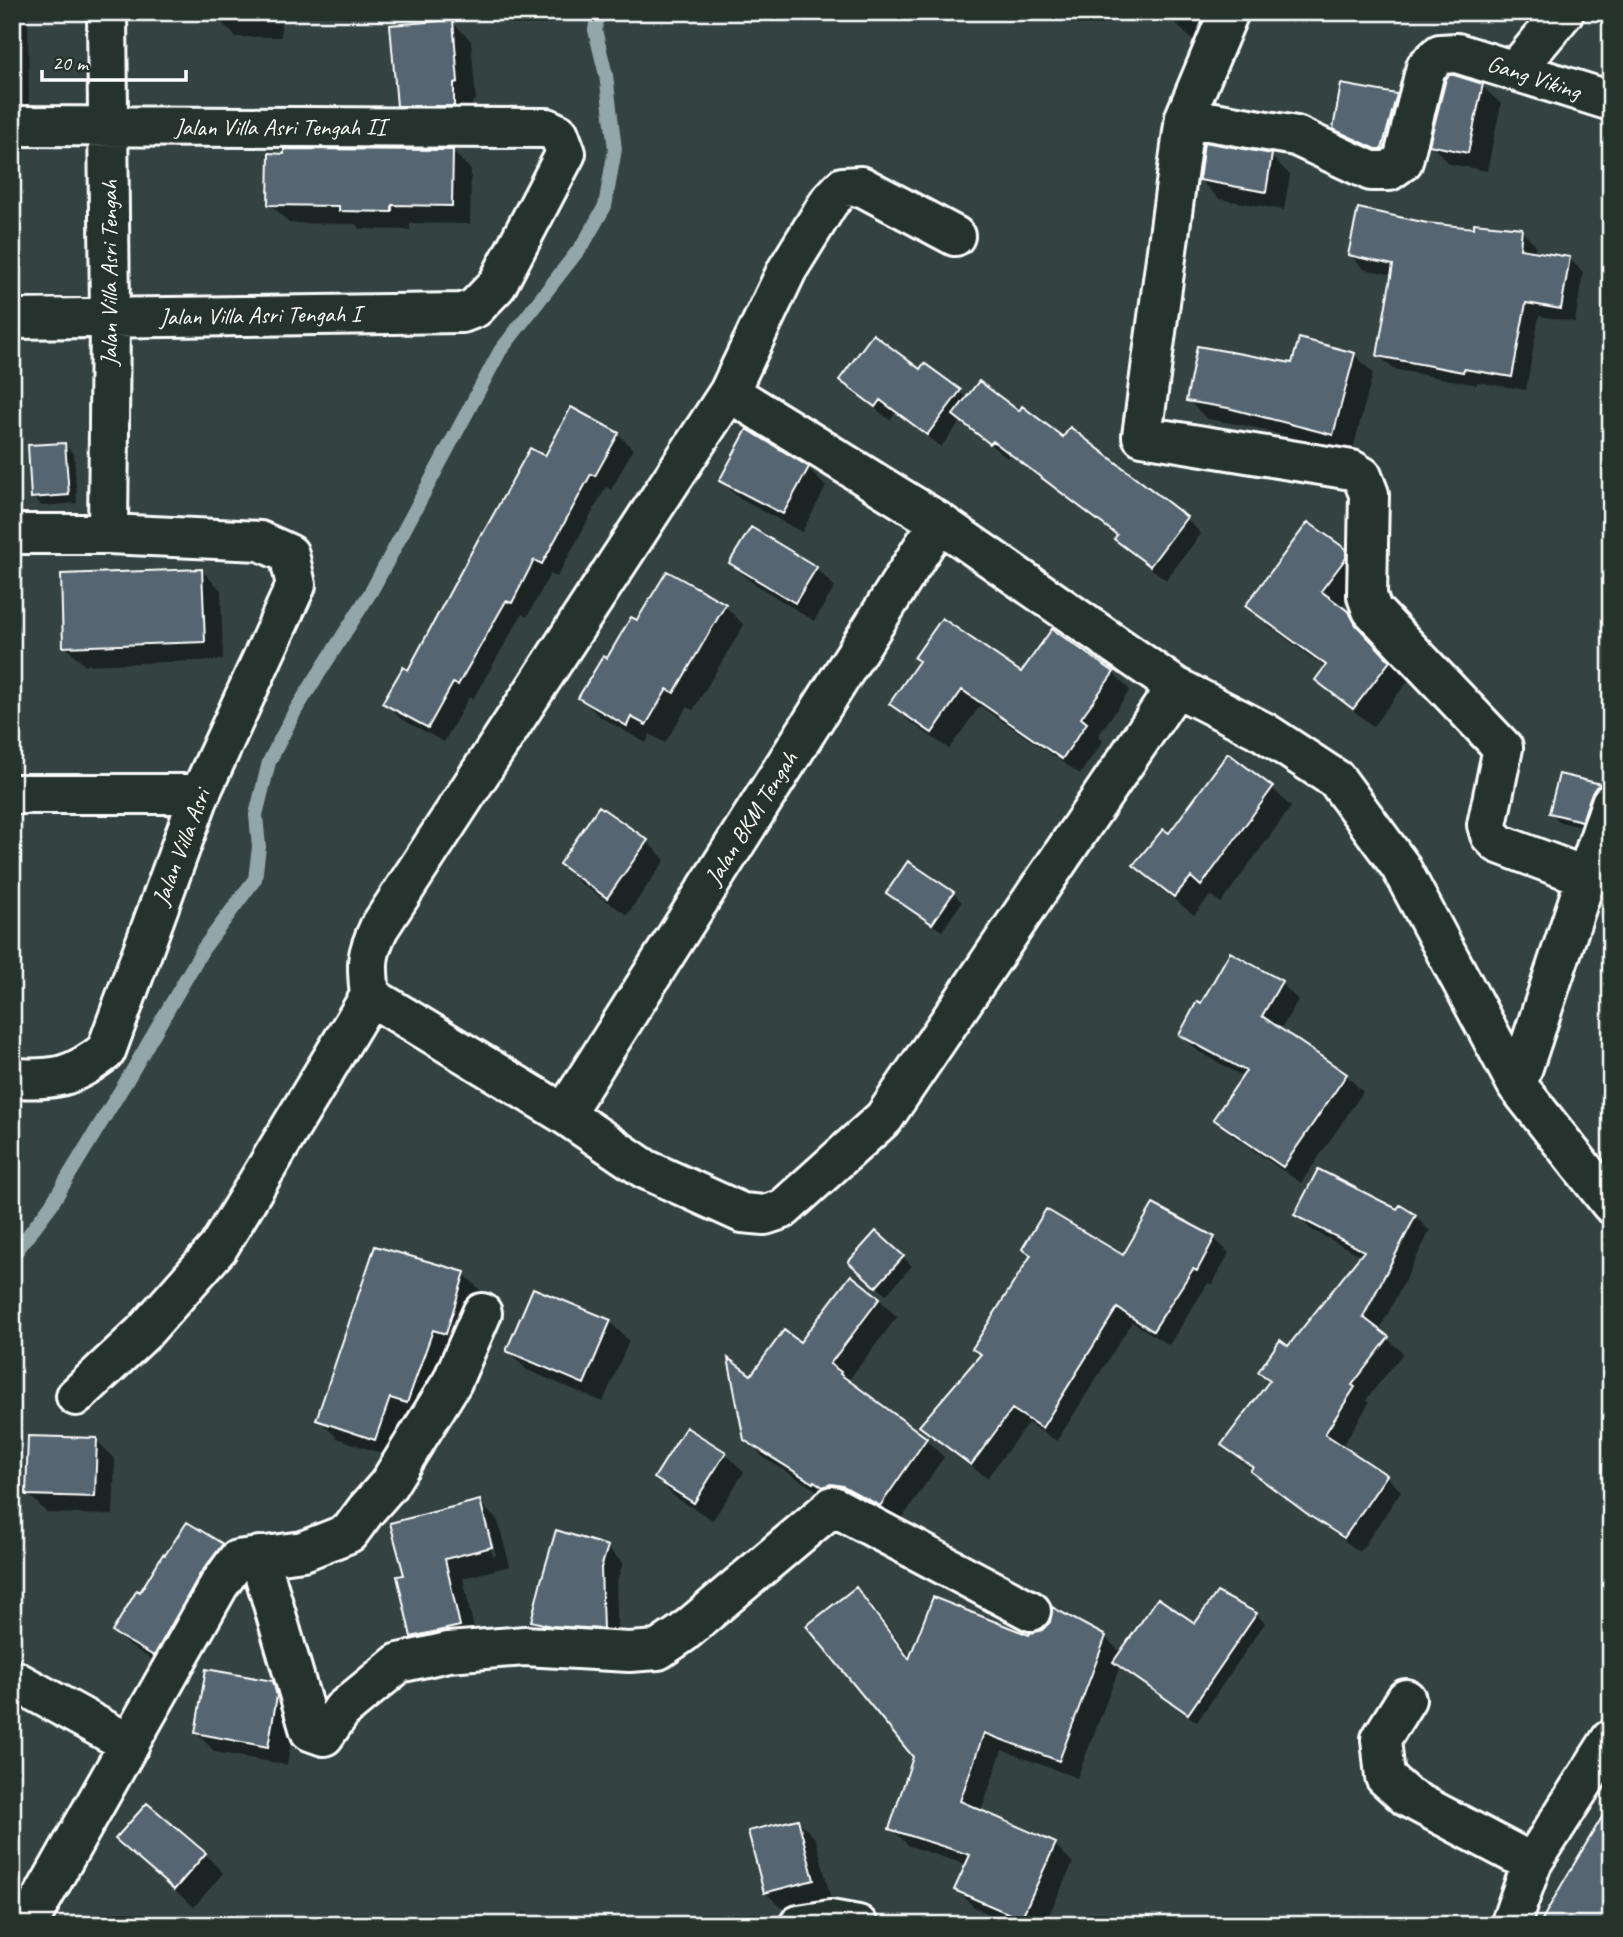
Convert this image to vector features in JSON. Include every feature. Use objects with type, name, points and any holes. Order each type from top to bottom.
[{"type":"street","name":"Jalan Villa Asri Tengah","points":[[107,12],[110,316],[108,534]]},
{"type":"street","points":[[1229,12],[1185,117],[1142,436],[1352,470],[1363,476],[1369,494],[1367,596],[1372,610],[1503,748],[1487,825],[1490,835],[1499,844],[1587,877]]},
{"type":"street","points":[[1515,71],[1564,12]]},
{"type":"street","name":"Gang Viking","points":[[1185,117],[1296,135],[1371,171],[1389,172],[1403,161],[1426,67],[1440,54],[1457,52],[1611,102]]},
{"type":"street","name":"Jalan Villa Asri Tengah II","points":[[12,125],[548,128]]},
{"type":"street","name":"Jalan Villa Asri Tengah I","points":[[12,318],[462,313],[475,308],[497,285],[566,153],[559,134],[548,128]]},
{"type":"street","points":[[76,1396],[143,1333],[218,1248],[370,996],[367,962],[371,944],[379,928],[729,392],[786,270],[829,202],[843,187],[861,186],[955,236]]},
{"type":"street","points":[[729,392],[939,522],[1175,687],[1265,732],[1337,779],[1400,866],[1517,1085],[1611,1204]]},
{"type":"street","name":"Jalan BKM Tengah","points":[[564,1114],[939,522]]},
{"type":"street","points":[[12,534],[108,534]]},
{"type":"street","name":"Jalan Villa Asri","points":[[12,1078],[65,1076],[87,1066],[106,1051],[200,794],[296,585],[289,554],[260,541],[108,534]]},
{"type":"street","points":[[370,996],[564,1114],[645,1169],[742,1213],[765,1214],[783,1209],[884,1118],[1175,687]]},
{"type":"street","points":[[12,794],[200,794]]},
{"type":"street","points":[[1517,1085],[1611,803]]},
{"type":"street","points":[[27,1925],[219,1586],[237,1560],[303,1551],[349,1533],[388,1485],[445,1393],[482,1312]]},
{"type":"street","points":[[259,1556],[310,1731],[324,1736],[342,1710],[400,1663],[448,1652],[526,1646],[629,1652],[658,1650],[683,1633],[833,1506],[1031,1611]]},
{"type":"street","points":[[12,1679],[130,1744]]},
{"type":"street","points":[[1406,1699],[1381,1739],[1385,1777],[1407,1797],[1532,1863]]},
{"type":"street","points":[[1510,1925],[1532,1863],[1611,1739]]},
{"type":"street","points":[[799,1925],[830,1920],[858,1925]]},
{"type":"building","points":[[453,20],[458,82],[454,83],[454,106],[397,106],[390,25]]},
{"type":"building","points":[[1449,75],[1483,84],[1468,153],[1429,145]]},
{"type":"building","points":[[1341,84],[1397,94],[1382,149],[1376,149],[1333,129]]},
{"type":"building","points":[[1204,142],[1272,154],[1266,192],[1199,180]]},
{"type":"building","points":[[284,149],[453,150],[452,206],[392,205],[392,212],[339,211],[339,206],[268,205],[269,153],[284,154]]},
{"type":"building","points":[[1358,208],[1427,223],[1474,228],[1474,223],[1522,228],[1520,249],[1570,257],[1561,309],[1526,303],[1512,377],[1464,369],[1463,372],[1377,356],[1393,265],[1348,255]]},
{"type":"building","points":[[873,334],[920,369],[924,363],[961,390],[927,435],[880,400],[875,407],[839,380]]},
{"type":"building","points":[[1299,338],[1355,353],[1333,435],[1228,408],[1186,401],[1197,346],[1292,363]]},
{"type":"building","points":[[979,381],[1019,411],[1022,406],[1063,437],[1070,427],[1187,517],[1150,566],[1114,539],[1117,535],[993,441],[990,444],[953,415]]},
{"type":"building","points":[[571,407],[619,433],[595,476],[591,474],[542,564],[534,560],[512,603],[506,601],[458,685],[453,683],[428,728],[382,703],[403,667],[408,670],[530,448],[545,456]]},
{"type":"building","points":[[747,429],[809,467],[783,514],[719,481]]},
{"type":"building","points":[[65,443],[69,495],[31,498],[28,445]]},
{"type":"building","points":[[1308,522],[1346,549],[1346,558],[1321,591],[1349,612],[1356,625],[1390,661],[1353,709],[1315,680],[1326,665],[1245,606]]},
{"type":"building","points":[[751,527],[817,567],[795,603],[729,563]]},
{"type":"building","points":[[202,569],[205,642],[63,647],[61,574]]},
{"type":"building","points":[[667,571],[726,604],[674,693],[667,689],[646,725],[631,717],[627,726],[578,698],[603,656],[607,658],[631,617],[637,620]]},
{"type":"building","points":[[942,618],[1021,672],[1052,629],[1114,672],[1081,718],[1087,723],[1062,759],[962,690],[932,733],[889,704],[919,661],[914,658]]},
{"type":"building","points":[[1228,753],[1273,787],[1201,886],[1191,877],[1174,897],[1133,865],[1163,829],[1169,833]]},
{"type":"building","points":[[1559,774],[1601,784],[1591,795],[1582,821],[1549,813]]},
{"type":"building","points":[[599,806],[648,840],[607,898],[559,864]]},
{"type":"building","points":[[908,861],[954,892],[932,924],[886,893]]},
{"type":"building","points":[[1230,952],[1282,981],[1262,1016],[1347,1074],[1283,1167],[1213,1119],[1246,1071],[1179,1035],[1197,1001],[1201,1003]]},
{"type":"building","points":[[1318,1169],[1397,1209],[1400,1205],[1416,1215],[1363,1317],[1389,1337],[1352,1385],[1355,1387],[1325,1434],[1387,1475],[1344,1538],[1250,1471],[1253,1467],[1221,1445],[1270,1380],[1258,1372],[1280,1340],[1288,1346],[1364,1251],[1294,1215]]},
{"type":"building","points":[[1153,1204],[1215,1237],[1197,1271],[1193,1269],[1153,1331],[1117,1308],[1042,1428],[1012,1409],[971,1465],[919,1426],[981,1354],[972,1349],[1031,1255],[1022,1249],[1046,1209],[1123,1255]]},
{"type":"building","points":[[876,1231],[904,1256],[876,1287],[848,1262]]},
{"type":"building","points":[[375,1246],[465,1272],[446,1334],[433,1330],[407,1403],[390,1398],[375,1440],[316,1420]]},
{"type":"building","points":[[851,1275],[880,1298],[830,1364],[927,1438],[880,1506],[843,1486],[831,1484],[823,1487],[814,1481],[813,1483],[744,1440],[728,1358],[751,1375],[784,1330],[800,1342]]},
{"type":"building","points":[[533,1288],[611,1320],[584,1384],[506,1351]]},
{"type":"building","points":[[686,1427],[726,1452],[694,1503],[654,1478]]},
{"type":"building","points":[[28,1436],[97,1438],[95,1497],[26,1495]]},
{"type":"building","points":[[480,1500],[492,1547],[445,1559],[460,1626],[411,1637],[397,1576],[404,1575],[390,1523]]},
{"type":"building","points":[[187,1522],[223,1544],[200,1574],[154,1656],[112,1632],[137,1590],[140,1592]]},
{"type":"building","points":[[556,1530],[608,1546],[601,1568],[603,1629],[551,1626],[531,1621]]},
{"type":"building","points":[[856,1587],[909,1659],[933,1597],[1029,1635],[1042,1630],[1050,1622],[1052,1607],[1106,1636],[1059,1761],[984,1733],[960,1801],[1056,1843],[1021,1919],[954,1890],[970,1855],[889,1829],[913,1757],[806,1626]]},
{"type":"building","points":[[1217,1592],[1257,1613],[1188,1714],[1113,1662],[1158,1598],[1195,1623]]},
{"type":"building","points":[[206,1669],[273,1681],[277,1696],[268,1747],[195,1733]]},
{"type":"building","points":[[1611,1802],[1611,1925],[1539,1925],[1561,1886]]},
{"type":"building","points":[[147,1803],[206,1853],[174,1890],[115,1839]]},
{"type":"building","points":[[798,1819],[814,1880],[764,1893],[748,1831]]},
{"type":"waterway","points":[[12,1257],[51,1205],[203,949],[255,879],[259,847],[256,815],[269,762],[295,711],[372,590],[500,351],[584,243],[605,206],[615,149],[606,75],[595,30],[598,12]]}]
